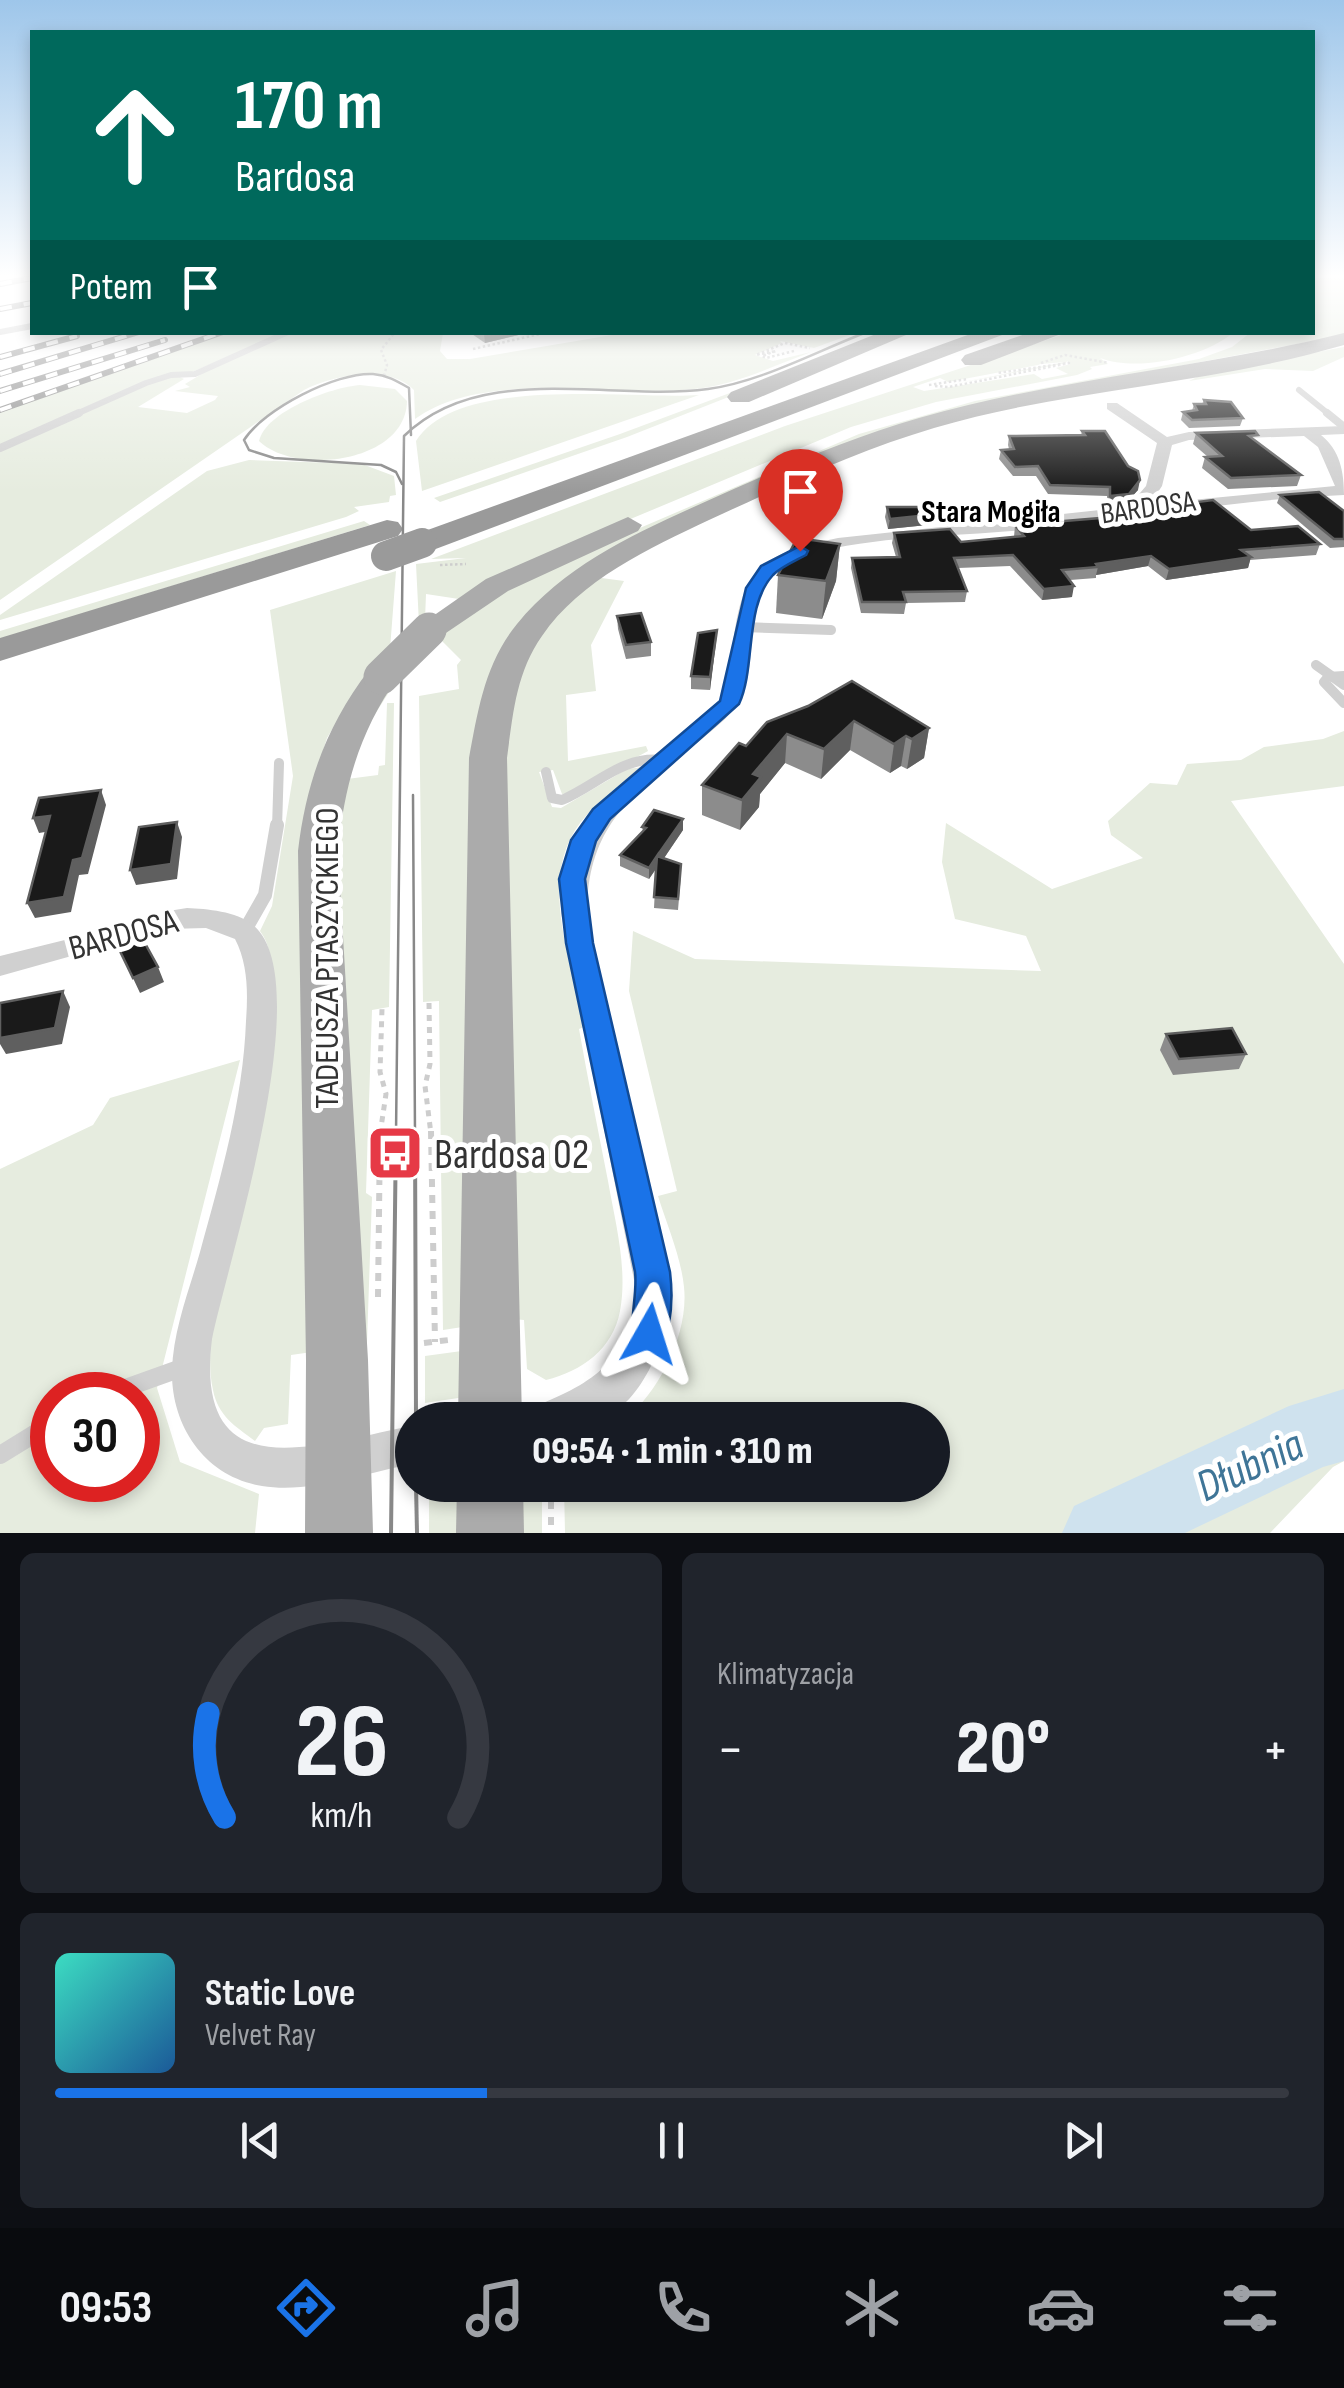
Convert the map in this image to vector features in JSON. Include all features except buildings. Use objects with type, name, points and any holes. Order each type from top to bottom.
[{"type":"highway","points":[[426,542],[618,449],[861,349]]},
{"type":"highway","points":[[618,449],[902,349]]},
{"type":"highway","points":[[0,650],[387,542],[426,542],[954,349]]},
{"type":"highway","points":[[681,450],[784,421],[1005,349]]},
{"type":"highway","points":[[0,680],[387,542]]},
{"type":"main road","name":"TADEUSZA PTASZYCKIEGO","points":[[339,1533],[318,851],[322,803],[335,755],[353,717],[381,677],[429,630],[480,595],[539,565],[836,437],[971,398],[1189,358],[1216,349]]},
{"type":"main road","points":[[490,1402],[488,758],[496,696],[506,668],[529,630],[578,580],[627,549],[868,442],[1003,404],[1298,349]]},
{"type":"main road","points":[[490,1502],[490,1533]]},
{"type":"street","points":[[1112,406],[1165,442],[1190,436],[1344,428]]},
{"type":"street","points":[[1308,432],[1324,445],[1344,490]]},
{"type":"street","points":[[1136,507],[1150,496],[1158,482],[1165,442]]},
{"type":"street","name":"BARDOSA","points":[[595,1402],[623,1379],[642,1351],[654,1317],[652,1272],[580,943],[572,879],[576,859],[592,827],[733,696],[743,627],[750,599],[761,578],[775,564],[800,551],[1046,522],[1136,507],[1263,493],[1344,490]]},
{"type":"street","name":"BARDOSA","points":[[0,966],[66,951],[167,917],[206,916],[244,932]]},
{"type":"street","points":[[244,932],[253,944],[260,985],[256,1082],[244,1150],[191,1365],[192,1390],[202,1427],[230,1455],[273,1467],[395,1448]]},
{"type":"lane","points":[[0,448],[146,384],[196,374],[252,349]]},
{"type":"lane","points":[[1299,390],[1344,428]]},
{"type":"lane","points":[[743,627],[831,630]]},
{"type":"lane","points":[[1316,664],[1338,676],[1344,685]]},
{"type":"lane","points":[[1338,676],[1325,679],[1325,685],[1344,703]]},
{"type":"lane","points":[[546,772],[552,798],[562,800],[633,761],[663,760]]},
{"type":"lane","points":[[244,932],[265,900],[279,763]]},
{"type":"lane","points":[[160,1376],[191,1365]]},
{"type":"lane","points":[[0,1456],[30,1437]]},
{"type":"path","points":[[382,349],[387,365],[384,376]]},
{"type":"path","points":[[773,349],[756,355],[776,351],[762,356],[766,358],[794,351],[791,349]]},
{"type":"path","points":[[1040,365],[1064,356],[1101,359],[1114,365]]},
{"type":"path","points":[[929,384],[935,386],[1045,370],[1069,363],[935,386]]},
{"type":"path","points":[[1045,370],[1056,376]]},
{"type":"path","points":[[426,542],[466,564]]},
{"type":"path","points":[[429,1002],[426,1099],[431,1108],[434,1342]]},
{"type":"path","points":[[378,1312],[380,1132],[385,1105],[385,1080],[380,1072],[382,1009]]},
{"type":"path","points":[[551,1502],[551,1533]]},
{"type":"shaded area","points":[[183,349],[440,349],[447,359],[470,359],[532,349],[770,349],[755,355],[773,361],[811,352],[709,387],[661,391],[512,389],[444,403],[415,419],[414,390],[403,382],[376,375],[330,380],[304,390],[0,600],[0,412]],"holes":[[[211,364],[215,366],[185,384],[190,387],[175,391],[218,396],[187,413],[138,407],[184,379],[180,377]]]},
{"type":"shaded area","points":[[852,349],[627,437],[440,502],[434,498]]},
{"type":"shaded area","points":[[1021,349],[1205,349],[1150,363],[1100,358],[1108,364],[1090,367],[1077,375],[936,402],[851,427],[549,553],[459,599],[426,594],[425,620],[419,624],[416,564],[466,558],[431,559],[785,426]],"holes":[[[1063,355],[1041,364],[1065,362],[942,386],[1066,363],[1067,361],[1070,364],[1056,368],[1068,374],[1042,379],[1034,374],[924,391],[913,387],[940,378],[948,382],[1038,365]]]},
{"type":"shaded area","points":[[1228,349],[1272,349],[1004,399],[641,534],[508,640],[469,1326],[443,1330],[439,1001],[423,1002],[419,696],[459,689],[457,665],[461,660],[436,635],[461,615],[556,564],[859,434],[975,401],[1199,359]]},
{"type":"shaded area","points":[[1344,349],[1344,357],[1313,371],[1265,369],[1189,381],[1205,373]]},
{"type":"shaded area","points":[[360,385],[395,389],[407,401],[402,422],[389,438],[369,450],[321,460],[276,452],[259,441],[274,420],[302,402]]},
{"type":"shaded area","points":[[547,395],[699,395],[422,491],[416,441],[437,420],[468,406]]},
{"type":"shaded area","points":[[249,460],[362,464],[394,476],[396,495],[390,496],[389,502],[354,507],[359,511],[346,517],[0,620],[0,615],[207,471]]},
{"type":"shaded area","points":[[364,521],[370,525],[0,639],[0,631]]},
{"type":"shaded area","points":[[396,571],[390,649],[357,688],[327,738],[308,799],[312,1352],[291,1355],[288,1424],[264,1428],[255,1441],[228,1420],[219,1407],[210,1360],[219,1288],[270,1078],[271,963],[260,931],[272,906],[293,776],[270,610]]},
{"type":"shaded area","points":[[594,577],[624,581],[591,645],[596,691],[566,695],[568,761],[646,746],[648,751],[571,793],[562,794],[553,770],[539,772],[552,807],[561,808],[627,769],[644,767],[580,823],[567,845],[559,896],[567,950],[586,1026],[579,1029],[617,1229],[622,1295],[616,1325],[603,1347],[572,1371],[546,1380],[527,1369],[524,1320],[513,1319],[505,709],[543,627]]},
{"type":"shaded area","points":[[385,687],[389,692],[365,730],[347,779],[378,775],[379,766],[385,765],[387,703],[394,703],[389,1007],[372,1010],[366,1193],[372,1197],[367,1342],[358,1343],[334,826],[340,781]]},
{"type":"shaded area","points":[[1344,731],[1344,786],[1231,801],[1344,964],[1344,1461],[1333,1467],[1270,1533],[565,1533],[564,1502],[950,1502],[950,1402],[643,1402],[660,1378],[676,1342],[682,1324],[684,1287],[658,1196],[677,1191],[629,991],[633,931],[695,959],[1041,971],[1026,936],[955,919],[942,862],[946,823],[1052,889],[1143,858],[1111,835],[1108,821],[1150,783],[1177,785],[1187,764],[1241,760],[1264,747],[1323,739]]},
{"type":"shaded area","points":[[240,1060],[160,1376],[160,1372],[30,1372],[30,1502],[160,1502],[160,1398],[180,1462],[259,1494],[255,1533],[0,1533],[0,1169],[93,1125],[110,1098]]},
{"type":"shaded area","points":[[469,1350],[465,1397],[425,1402],[425,1356]]},
{"type":"shaded area","points":[[429,1502],[462,1502],[465,1533],[429,1533]]},
{"type":"shaded area","points":[[519,1502],[542,1502],[542,1533],[514,1533]]},
{"type":"waterway","name":"Dłubnia","points":[[1101,1533],[1315,1432],[1344,1425]]},
{"type":"tram line","points":[[411,431],[435,413],[471,398],[548,389],[708,389],[768,373],[827,349]]},
{"type":"tram line","points":[[402,484],[396,472],[381,465],[274,458],[249,450],[244,440],[267,416],[302,395],[340,379],[373,374],[409,388],[411,431]]},
{"type":"tram line","points":[[396,1134],[404,436],[411,431]]},
{"type":"tram line","points":[[411,431],[411,435]]},
{"type":"tram line","points":[[413,795],[415,1134]]},
{"type":"tram line","points":[[391,1533],[396,1131]]},
{"type":"tram line","points":[[415,1131],[416,1402]]},
{"type":"tram line","points":[[416,1502],[417,1533]]},
{"type":"railway","points":[[0,357],[31,349]]},
{"type":"railway","points":[[0,374],[84,349]]},
{"type":"railway","points":[[0,391],[137,349]]},
{"type":"railway","points":[[0,410],[176,349]]},
{"type":"place","name":"Bardosa 02","points":[[395,1153]]},
{"type":"district","name":"Stara Mogiła","points":[[991,511]]},
{"type":"route","points":[[649,1334],[654,1317],[652,1272],[580,943],[572,879],[584,840],[602,814],[729,704],[736,688],[746,613],[755,588],[768,570],[800,551]]}]
